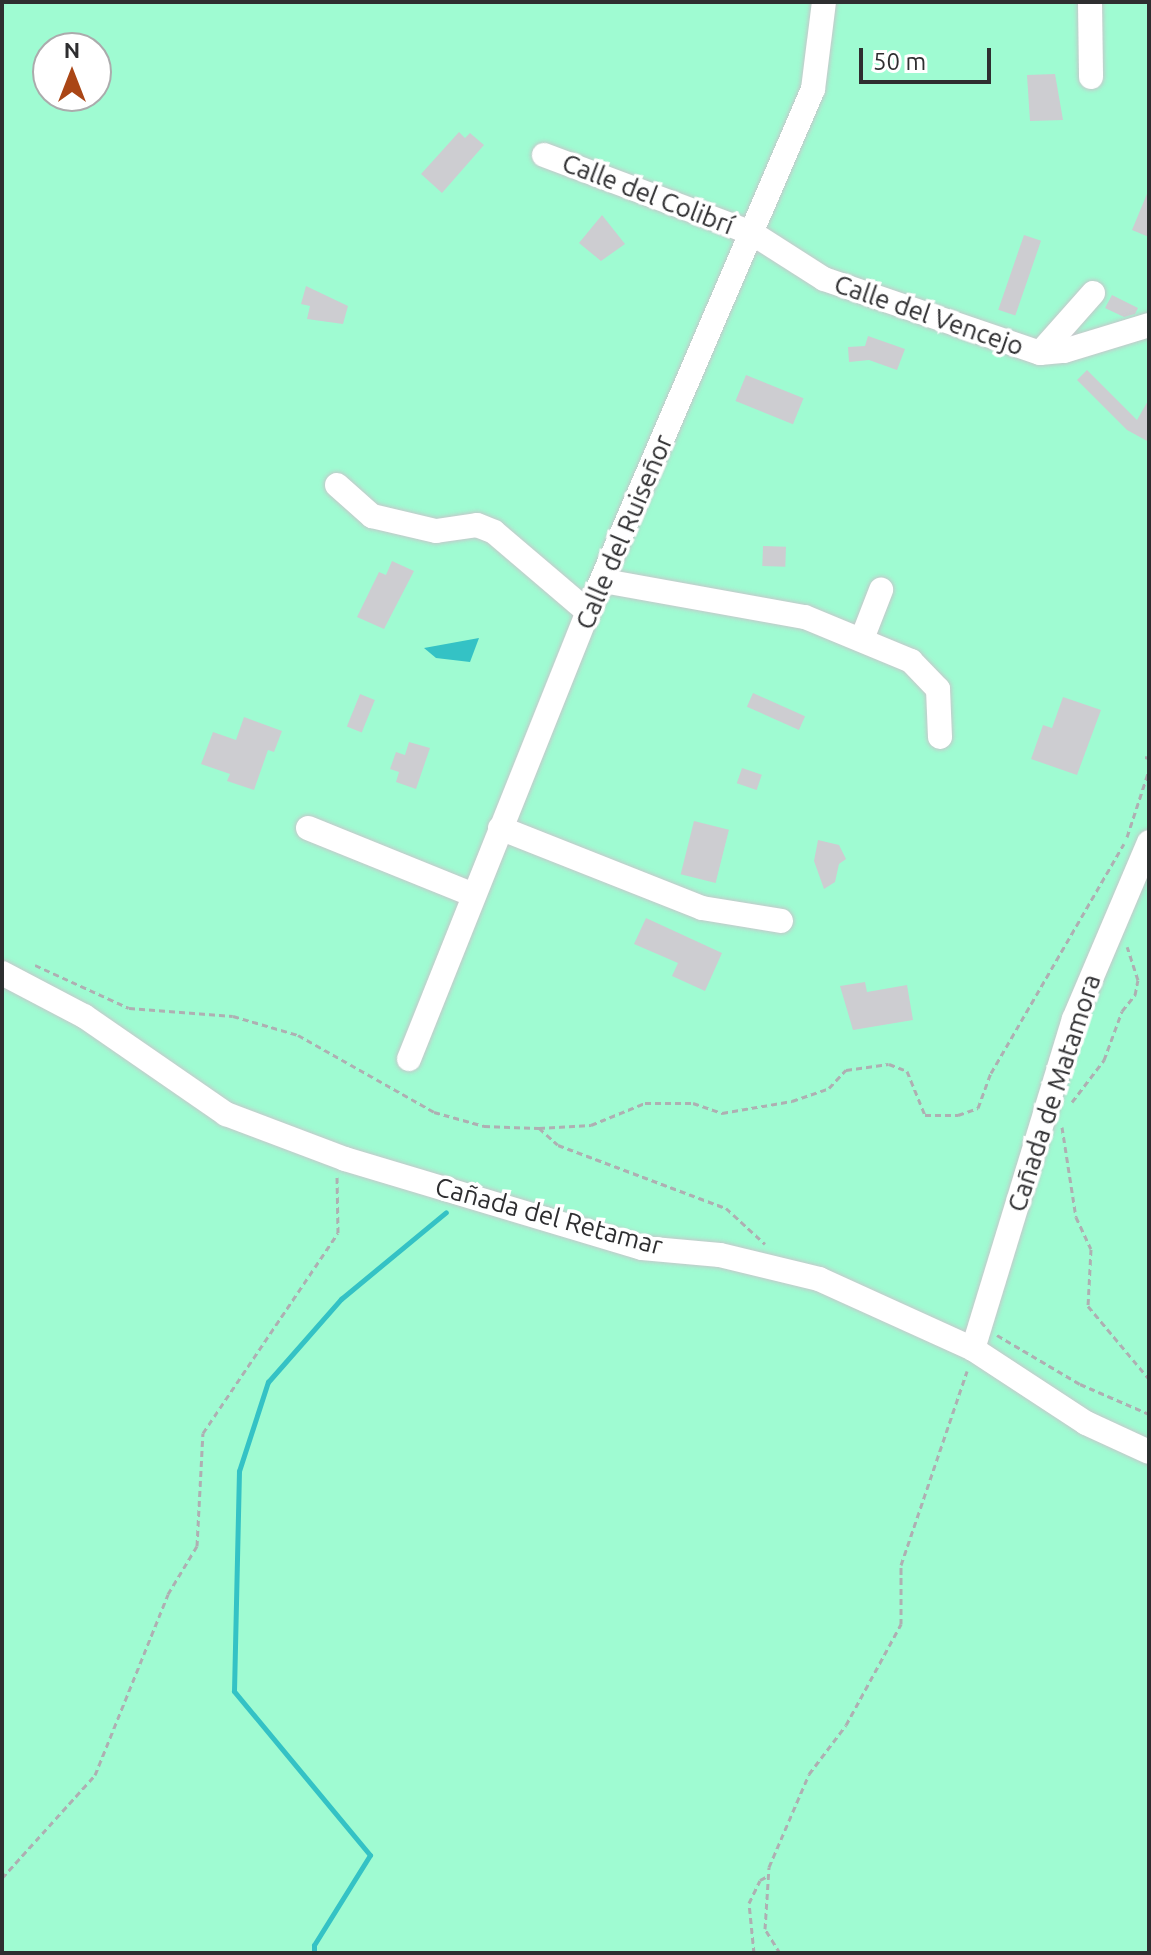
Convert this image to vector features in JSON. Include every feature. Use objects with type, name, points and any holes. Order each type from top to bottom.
[{"type":"street","name":"Calle del Ruiseñor","points":[[409,1059],[588,612],[604,581],[813,89],[824,2]]},
{"type":"street","points":[[1090,2],[1091,77]]},
{"type":"street","name":"Calle del Colibrí","points":[[544,155],[752,233]]},
{"type":"street","name":"Calle del Vencejo","points":[[752,233],[824,279],[1040,353],[1093,293]]},
{"type":"street","points":[[1040,353],[1064,351],[1149,325]]},
{"type":"street","points":[[337,485],[372,516],[436,531],[477,525],[494,532],[588,612]]},
{"type":"street","points":[[604,581],[805,617],[911,661],[938,689],[940,737]]},
{"type":"street","points":[[862,639],[881,590]]},
{"type":"street","points":[[308,828],[474,895]]},
{"type":"street","points":[[500,828],[702,908],[781,921]]},
{"type":"street","name":"Cañada de Matamora","points":[[976,1338],[1074,1019],[1149,842]]},
{"type":"street","name":"Cañada del Retamar","points":[[2,973],[84,1016],[226,1114],[345,1159],[642,1248],[720,1255],[819,1279],[976,1338],[1086,1423],[1149,1452]]},
{"type":"path","points":[[30,963],[129,1008],[233,1016],[298,1035],[434,1112],[484,1126],[539,1128],[591,1125],[645,1103],[693,1103],[722,1113],[792,1101],[829,1088],[846,1070],[889,1064],[907,1071],[925,1115],[958,1115],[978,1108],[991,1073],[1127,839],[1130,815],[1149,770]]},
{"type":"path","points":[[1062,1107],[1076,1099],[1104,1060],[1122,1011],[1135,995],[1138,980],[1126,942]]},
{"type":"path","points":[[1061,1121],[1076,1217],[1091,1249],[1088,1306],[1149,1379]]},
{"type":"path","points":[[539,1128],[558,1145],[726,1208],[767,1247]]},
{"type":"path","points":[[2,1878],[95,1775],[168,1594],[197,1546],[203,1433],[338,1233],[337,1179],[345,1159]]},
{"type":"path","points":[[780,1953],[766,1935],[768,1876],[809,1774],[846,1725],[901,1624],[901,1565],[976,1338],[1012,1340],[1080,1384],[1149,1414]]},
{"type":"path","points":[[754,1953],[749,1903],[760,1880],[768,1876]]},
{"type":"green space","points":[[2,2],[1149,2],[1149,1953],[2,1953]]},
{"type":"water","points":[[479,638],[470,662],[436,658],[424,648]]},
{"type":"building","points":[[1055,74],[1063,120],[1030,121],[1027,75]]},
{"type":"building","points":[[459,132],[465,138],[470,133],[484,145],[442,193],[421,174]]},
{"type":"building","points":[[1149,189],[1149,237],[1132,230]]},
{"type":"building","points":[[602,215],[625,244],[601,261],[579,243]]},
{"type":"building","points":[[1024,235],[1041,241],[1015,316],[998,310]]},
{"type":"building","points":[[306,286],[348,306],[343,324],[307,319],[310,306],[301,304]]},
{"type":"building","points":[[1112,295],[1138,308],[1135,314],[1124,317],[1105,308]]},
{"type":"building","points":[[868,336],[905,349],[897,370],[869,360],[849,362],[848,347],[865,346]]},
{"type":"building","points":[[1087,370],[1137,420],[1149,399],[1149,442],[1127,430],[1077,380]]},
{"type":"building","points":[[746,375],[803,398],[793,424],[736,401]]},
{"type":"building","points":[[763,546],[786,547],[785,567],[762,566]]},
{"type":"building","points":[[392,561],[414,571],[384,629],[357,617],[379,572],[386,575]]},
{"type":"building","points":[[753,693],[805,716],[799,730],[747,707]]},
{"type":"building","points":[[360,694],[375,700],[362,732],[347,726]]},
{"type":"building","points":[[1063,697],[1101,710],[1077,775],[1031,759],[1043,725],[1052,728]]},
{"type":"building","points":[[244,717],[282,731],[274,752],[268,750],[254,790],[227,781],[230,774],[201,764],[213,732],[236,740]]},
{"type":"building","points":[[409,742],[430,748],[416,789],[396,782],[399,772],[390,769],[396,752],[405,755]]},
{"type":"building","points":[[742,768],[762,775],[757,790],[737,783]]},
{"type":"building","points":[[694,821],[729,830],[716,883],[681,874]]},
{"type":"building","points":[[818,840],[839,845],[846,859],[839,864],[835,882],[824,889],[814,861]]},
{"type":"building","points":[[646,918],[722,953],[705,991],[672,976],[678,963],[634,944]]},
{"type":"building","points":[[865,982],[867,992],[907,985],[913,1020],[853,1030],[840,986]]},
{"type":"waterway","points":[[314,1953],[314,1945],[370,1855],[234,1691],[239,1471],[268,1382],[341,1299],[446,1212]]}]
